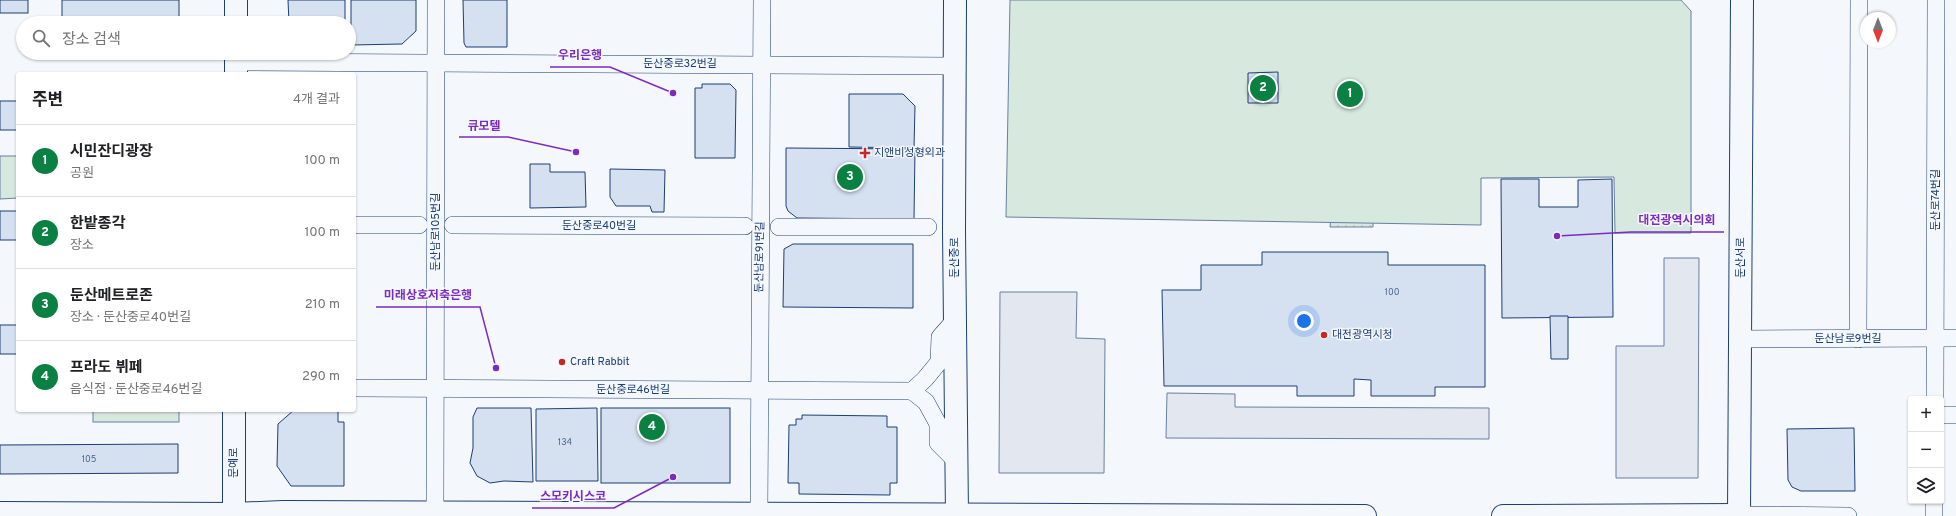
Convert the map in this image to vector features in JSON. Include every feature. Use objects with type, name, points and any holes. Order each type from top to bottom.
[{"type":"main road","points":[[236,0],[236,16]]},
{"type":"main road","name":"둔산중로","points":[[955,0],[956,515]]},
{"type":"main road","name":"둔산서로","points":[[1739,516],[1742,0]]},
{"type":"main road","name":"문예로","points":[[234,412],[234,515]]},
{"type":"main road","points":[[0,513],[234,515],[283,512],[435,512],[1365,516]]},
{"type":"main road","points":[[1503,516],[1739,516]]},
{"type":"street","name":"둔산남로105번길","points":[[435,512],[436,0]]},
{"type":"street","name":"둔산남로91번길","points":[[759,514],[762,0]]},
{"type":"street","points":[[1858,339],[1859,0]]},
{"type":"street","name":"둔산로74번길","points":[[1935,396],[1936,0]]},
{"type":"street","name":"둔산중로32번길","points":[[236,63],[955,66]]},
{"type":"street","points":[[358,225],[419,225]]},
{"type":"street","name":"둔산중로40번길","points":[[453,225],[745,226]]},
{"type":"street","points":[[779,227],[928,227]]},
{"type":"street","points":[[955,320],[940,337],[939,362],[926,380],[912,391],[926,402],[938,424],[938,443],[956,461]]},
{"type":"street","name":"둔산남로9번길","points":[[1740,339],[1956,338]]},
{"type":"street","name":"둔산중로46번길","points":[[356,388],[912,391]]},
{"type":"street","points":[[1944,414],[1956,415]]},
{"type":"street","points":[[1934,504],[1934,516]]},
{"type":"street","points":[[1739,516],[1848,516]]},
{"type":"shaded area","points":[[1010,0],[1681,0],[1691,11],[1691,233],[1615,233],[1614,177],[1481,178],[1481,225],[1006,217]]},
{"type":"shaded area","points":[[0,156],[16,156],[16,198],[0,199]]},
{"type":"shaded area","points":[[1331,216],[1373,216],[1373,227],[1330,227]]},
{"type":"shaded area","points":[[1664,258],[1699,258],[1698,478],[1616,478],[1616,346],[1664,346]]},
{"type":"shaded area","points":[[1000,292],[1077,292],[1076,338],[1105,339],[1104,473],[999,473]]},
{"type":"shaded area","points":[[1167,393],[1235,394],[1235,407],[1489,408],[1489,439],[1166,438]]},
{"type":"shaded area","points":[[93,412],[179,412],[179,422],[93,422]]},
{"type":"building","points":[[0,0],[28,0],[28,13],[0,13]]},
{"type":"building","points":[[62,0],[179,0],[179,16],[62,16]]},
{"type":"building","points":[[288,0],[345,0],[345,16],[289,16]]},
{"type":"building","points":[[351,0],[416,0],[416,31],[402,44],[356,45],[356,16],[351,16]]},
{"type":"building","points":[[463,0],[507,0],[507,47],[466,47],[464,43]]},
{"type":"building","points":[[1278,72],[1278,103],[1248,103],[1248,73]]},
{"type":"building","points":[[702,84],[730,84],[736,90],[735,158],[695,158],[695,88],[702,88]]},
{"type":"building","points":[[849,94],[903,94],[915,106],[914,148],[849,147]]},
{"type":"building","points":[[0,101],[16,101],[16,130],[0,130]]},
{"type":"building","points":[[786,148],[915,149],[914,219],[797,218],[788,211],[786,206]]},
{"type":"building","points":[[530,164],[550,164],[550,172],[585,172],[586,207],[530,208]]},
{"type":"building","points":[[610,169],[665,170],[664,212],[652,212],[650,206],[616,206],[610,197]]},
{"type":"building","points":[[1501,179],[1539,179],[1539,207],[1578,207],[1578,180],[1612,179],[1613,317],[1502,318]]},
{"type":"building","points":[[0,211],[16,211],[16,240],[0,240]]},
{"type":"building","points":[[793,244],[913,244],[913,308],[783,307],[784,249]]},
{"type":"building","name":"대전광역시청","points":[[1262,252],[1388,252],[1388,265],[1485,265],[1485,387],[1435,387],[1435,396],[1371,396],[1371,380],[1354,379],[1354,396],[1297,396],[1297,386],[1164,386],[1162,290],[1201,290],[1201,265],[1262,265]]},
{"type":"building","points":[[1550,316],[1568,316],[1568,359],[1551,359]]},
{"type":"building","points":[[0,325],[16,325],[16,354],[0,354]]},
{"type":"building","points":[[477,408],[531,408],[533,482],[504,481],[490,483],[477,476],[470,463],[473,448],[473,417]]},
{"type":"building","points":[[597,408],[598,481],[536,481],[536,409]]},
{"type":"building","points":[[601,408],[730,408],[730,483],[601,483]]},
{"type":"building","points":[[292,412],[338,412],[338,422],[344,422],[344,486],[291,486],[277,466],[278,424]]},
{"type":"building","points":[[802,415],[887,416],[887,427],[897,427],[897,483],[890,483],[890,495],[799,494],[799,483],[788,483],[789,425],[796,425],[796,419],[802,419]]},
{"type":"building","points":[[1854,428],[1855,491],[1801,491],[1792,487],[1788,480],[1787,429]]},
{"type":"building","points":[[178,444],[178,473],[0,474],[0,445]]},
{"type":"place","name":"한밭종각","points":[[1263,88]]},
{"type":"place","name":"우리은행","points":[[673,93]]},
{"type":"place","name":"시민잔디광장","points":[[1350,94]]},
{"type":"place","name":"큐모텔","points":[[576,152]]},
{"type":"place","name":"지앤비성형외과","points":[[865,153]]},
{"type":"place","name":"둔산메트로존","points":[[850,177]]},
{"type":"place","name":"대전광역시의회","points":[[1557,236]]},
{"type":"place","name":"대전광역시청","points":[[1324,335]]},
{"type":"place","name":"Craft Rabbit","points":[[562,362]]},
{"type":"place","name":"미래상호저축은행","points":[[496,368]]},
{"type":"place","name":"프라도 뷔페","points":[[652,427]]},
{"type":"place","name":"스모키시스코","points":[[673,477]]}]
